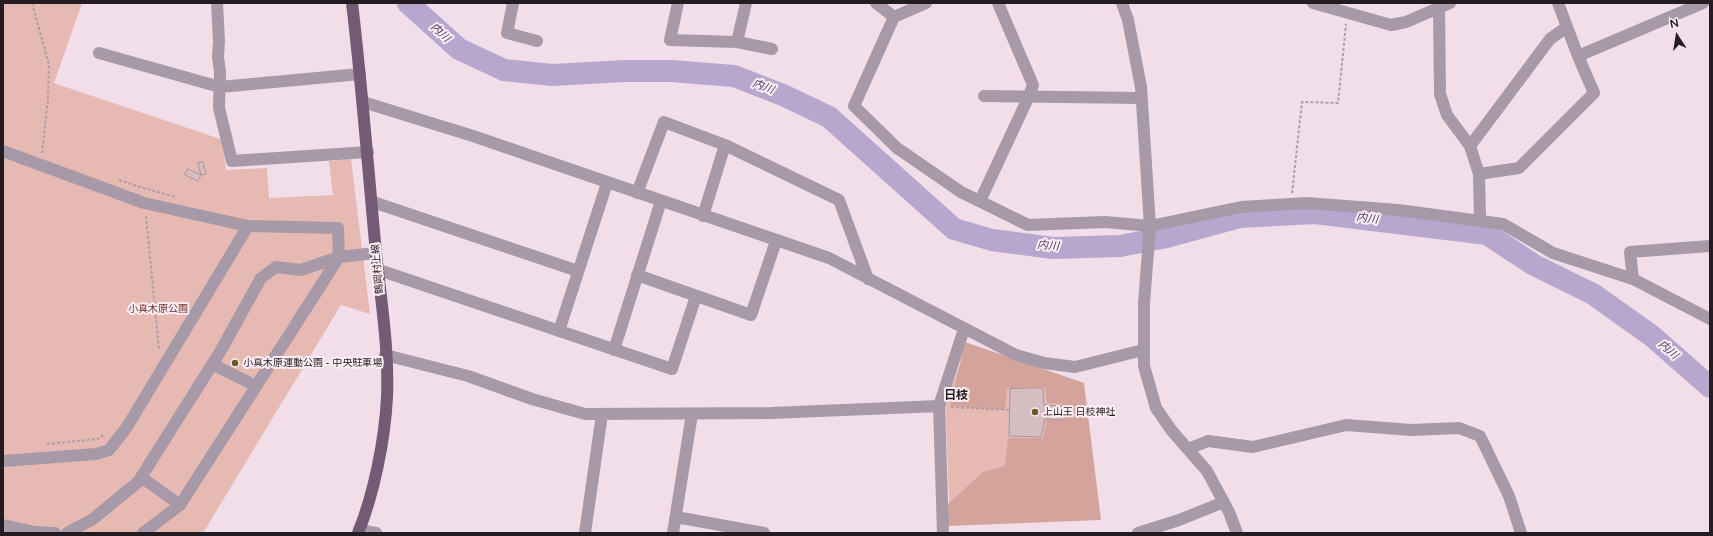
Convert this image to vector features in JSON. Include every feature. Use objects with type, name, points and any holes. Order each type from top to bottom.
[{"type":"main road","name":"鶴岡村上線","points":[[352,3],[373,202],[387,397],[382,446],[364,520],[359,532]]},
{"type":"street","points":[[217,3],[220,87],[219,108],[232,161],[368,152]]},
{"type":"street","points":[[513,3],[507,33],[537,41]]},
{"type":"street","points":[[678,3],[670,40],[737,42],[772,49]]},
{"type":"street","points":[[737,42],[746,3]]},
{"type":"street","points":[[876,3],[894,17]]},
{"type":"street","points":[[926,3],[894,17],[854,106],[897,148],[961,192],[1028,225],[1106,222],[1150,226],[1241,207],[1307,203],[1398,210],[1480,220],[1503,224],[1552,253],[1633,279],[1710,319]]},
{"type":"street","points":[[980,201],[1033,85],[998,3]]},
{"type":"street","points":[[1122,3],[1128,20],[1141,98],[1150,226],[1144,303],[1144,366],[1156,408],[1172,431],[1207,471],[1224,502],[1237,533]]},
{"type":"street","points":[[1312,3],[1392,24],[1406,22],[1442,4],[1440,94],[1447,115],[1470,146],[1479,174],[1480,220]]},
{"type":"street","points":[[1479,174],[1519,168],[1594,93],[1558,3]]},
{"type":"street","points":[[1578,56],[1703,3]]},
{"type":"street","points":[[1707,3],[1710,10]]},
{"type":"street","points":[[1470,146],[1550,39],[1567,27]]},
{"type":"street","points":[[99,53],[220,87],[360,74]]},
{"type":"street","points":[[984,96],[1141,98]]},
{"type":"street","points":[[363,102],[473,136],[829,258],[1016,355],[1044,363],[1075,367],[1143,350]]},
{"type":"street","points":[[637,193],[664,122],[725,145],[839,200],[868,279]]},
{"type":"street","points":[[703,216],[725,145]]},
{"type":"street","points":[[3,151],[144,203],[248,226],[338,228],[339,257],[180,505],[144,533]]},
{"type":"street","points":[[559,331],[607,183]]},
{"type":"street","points":[[614,350],[661,201]]},
{"type":"street","points":[[373,202],[578,271]]},
{"type":"street","points":[[3,461],[96,454],[109,450],[126,427],[248,226]]},
{"type":"street","points":[[638,275],[751,315],[776,241]]},
{"type":"street","points":[[1633,279],[1630,252],[1710,246]]},
{"type":"street","points":[[72,532],[93,519],[138,482],[212,364],[261,278],[276,267],[301,270],[339,257],[376,254]]},
{"type":"street","points":[[378,270],[672,369],[696,296]]},
{"type":"street","points":[[943,533],[939,406],[964,329]]},
{"type":"street","points":[[385,355],[468,376],[532,399],[585,414],[692,414],[939,406]]},
{"type":"street","points":[[212,364],[256,386]]},
{"type":"street","points":[[585,533],[602,414]]},
{"type":"street","points":[[673,533],[692,414]]},
{"type":"street","points":[[1188,449],[1208,441],[1253,447],[1346,425],[1411,430],[1459,428],[1480,436],[1509,496],[1521,533]]},
{"type":"street","points":[[141,477],[180,505]]},
{"type":"street","points":[[1138,533],[1179,520],[1224,502]]},
{"type":"street","points":[[676,517],[764,533]]},
{"type":"street","points":[[3,525],[35,532],[55,533]]},
{"type":"street","points":[[359,532],[376,533]]},
{"type":"path","points":[[32,3],[49,65],[48,99],[43,149],[39,164]]},
{"type":"path","points":[[1291,204],[1302,102],[1338,103],[1347,12]]},
{"type":"path","points":[[38,151],[45,153]]},
{"type":"path","points":[[118,179],[176,197]]},
{"type":"path","points":[[144,203],[161,369]]},
{"type":"path","points":[[939,406],[1009,410]]},
{"type":"path","points":[[40,445],[98,438],[110,431]]},
{"type":"green space","name":"小真木原公園","points":[[3,3],[82,3],[54,83],[223,140],[226,170],[267,168],[269,198],[333,195],[329,161],[351,159],[370,314],[341,305],[203,533],[3,533]]},
{"type":"green space","points":[[967,347],[1082,385],[1095,515],[950,521],[945,402]]},
{"type":"shaded area","points":[[965,342],[1084,383],[1101,520],[948,526],[946,506],[983,472],[1005,466],[1008,438],[1043,438],[1047,419],[1062,420],[1061,404],[1047,403],[1045,387],[1007,388],[1005,410],[950,406]]},
{"type":"building","points":[[203,162],[206,174],[201,175],[198,163]]},
{"type":"building","points":[[188,169],[201,175],[198,181],[185,175]]},
{"type":"building","name":"上山王 日枝神社","points":[[1043,388],[1044,405],[1061,406],[1062,420],[1045,419],[1041,437],[1009,436],[1010,389]]},
{"type":"waterway","name":"内川","points":[[408,3],[459,49],[504,70],[552,75],[625,71],[671,71],[734,76],[783,95],[829,117],[954,229],[992,240],[1053,248],[1120,246],[1167,237],[1240,217],[1315,213],[1487,234],[1534,265],[1593,294],[1652,336],[1710,387]]},
{"type":"place","name":"小真木原運動公園 - 中央駐車場","points":[[235,363]]},
{"type":"place","name":"上山王 日枝神社","points":[[1035,412]]},
{"type":"district","name":"日枝","points":[[956,396]]}]
